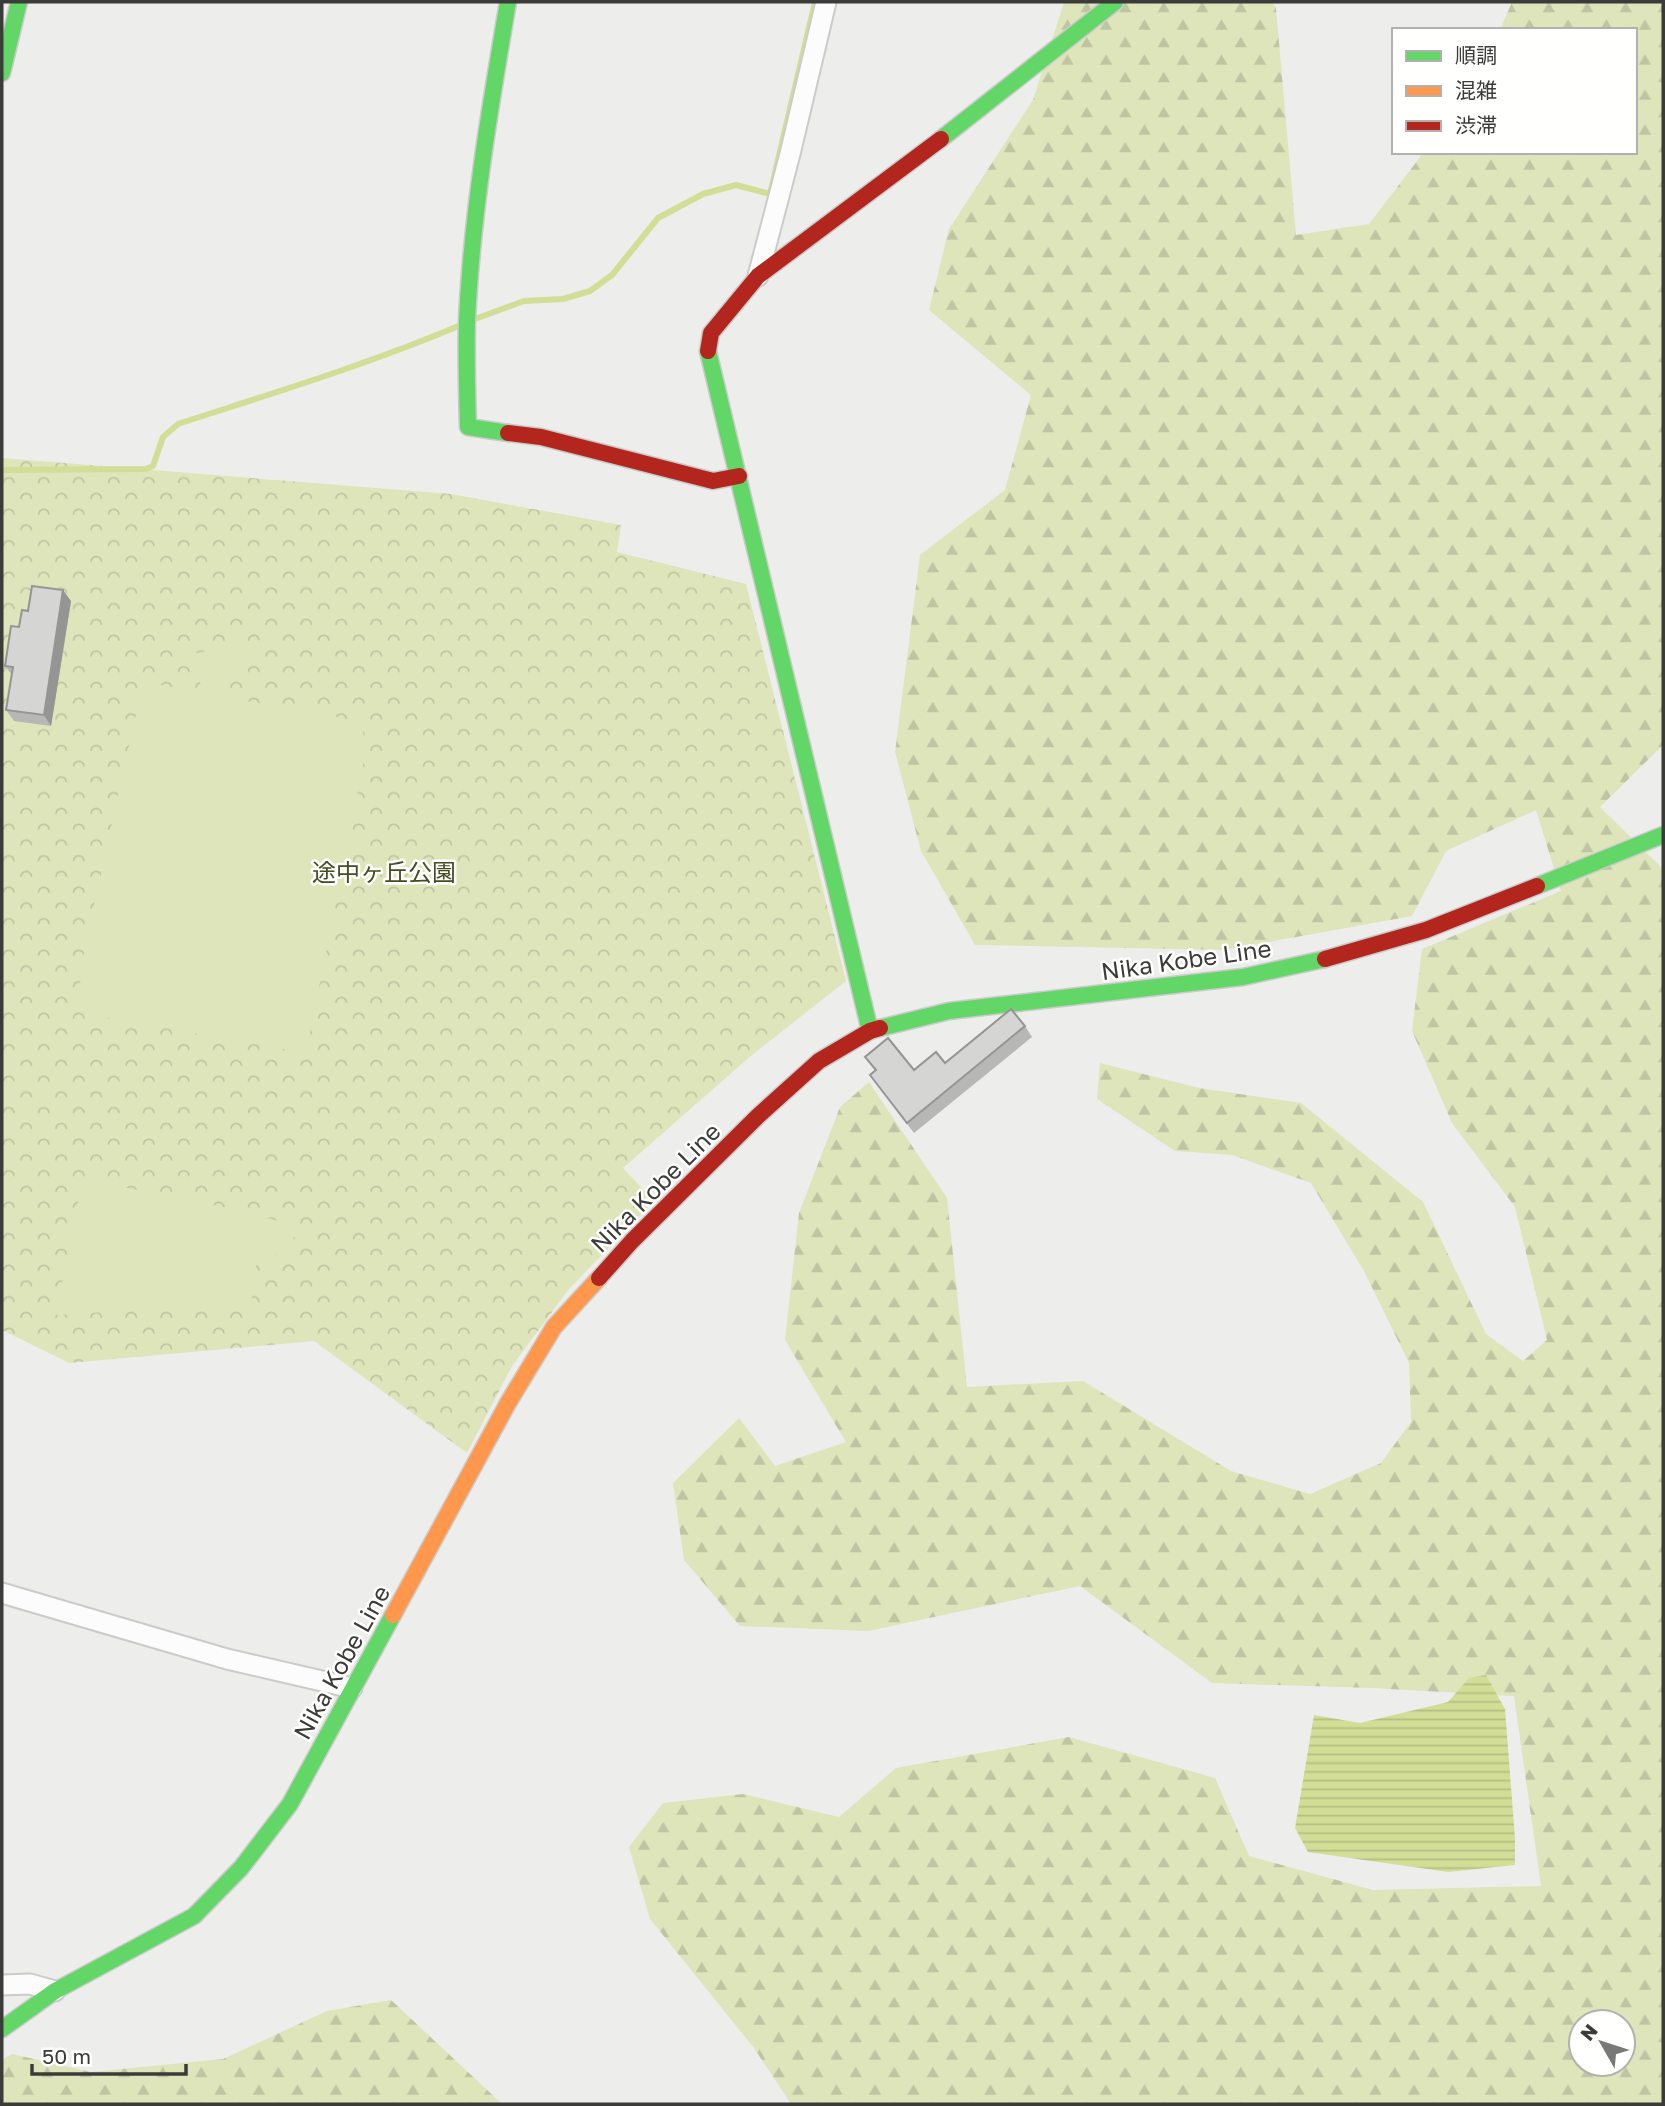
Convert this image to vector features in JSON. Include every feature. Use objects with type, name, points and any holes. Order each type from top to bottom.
[{"type":"main road","points":[[2,72],[19,2]]},
{"type":"main road","points":[[508,2],[486,134],[467,315],[468,427],[541,437],[713,481],[739,476]]},
{"type":"main road","points":[[870,1031],[739,476],[707,354],[711,333],[758,276],[901,170],[1115,2]]},
{"type":"main road","name":"Nika Kobe Line","points":[[2,2029],[55,1991],[194,1916],[241,1868],[289,1804],[508,1403],[554,1327],[632,1241],[758,1116],[819,1061],[870,1031],[949,1012],[1243,977],[1326,959],[1426,930],[1663,835]]},
{"type":"street","points":[[758,276],[790,154],[825,2]]},
{"type":"street","points":[[2,1593],[227,1660],[352,1689]]},
{"type":"street","points":[[2,1985],[30,1984],[55,1991]]},
{"type":"green space","points":[[1064,2],[1272,2],[1276,8],[1296,235],[1369,224],[1422,154],[1637,154],[1637,28],[1501,28],[1512,2],[1663,2],[1663,745],[1600,807],[1663,869],[1663,2104],[791,2104],[754,2048],[650,1919],[629,1847],[663,1803],[743,1794],[839,1817],[896,1768],[1069,1737],[1215,1778],[1249,1856],[1373,1890],[1541,1886],[1514,1696],[1212,1683],[1080,1586],[868,1631],[740,1626],[684,1560],[673,1483],[739,1418],[775,1466],[846,1442],[785,1340],[799,1213],[840,1107],[869,1082],[947,1198],[967,1387],[1083,1381],[1231,1471],[1310,1494],[1381,1463],[1411,1422],[1409,1363],[1364,1271],[1311,1183],[1232,1155],[1175,1151],[1097,1099],[1100,1063],[1199,1088],[1301,1103],[1423,1202],[1486,1334],[1523,1361],[1547,1340],[1515,1207],[1452,1123],[1412,1031],[1422,949],[1561,891],[1536,810],[1446,851],[1412,916],[1225,950],[975,945],[921,851],[895,752],[920,555],[1005,490],[1031,395],[929,310],[949,229],[1033,100]]},
{"type":"green space","name":"途中ヶ丘公園","points":[[2,458],[451,494],[621,525],[617,552],[746,584],[846,981],[752,1055],[623,1168],[654,1201],[569,1289],[512,1366],[467,1453],[314,1341],[69,1363],[2,1330]]},
{"type":"green space","points":[[261,640],[265,645],[208,694],[363,722],[364,760],[310,1033],[300,1052],[81,1013],[80,971],[135,718],[149,683],[207,693],[196,677],[187,655]]},
{"type":"green space","points":[[83,1179],[243,1211],[299,1227],[287,1252],[257,1259],[251,1303],[56,1315]]},
{"type":"green space","points":[[391,2000],[502,2104],[2,2104],[2,2060],[12,2054],[91,2072],[223,2059],[327,2011]]},
{"type":"shaded area","points":[[1486,1675],[1505,1709],[1515,1865],[1448,1872],[1308,1852],[1295,1828],[1314,1715],[1360,1723],[1448,1702],[1469,1678]]},
{"type":"building","points":[[32,586],[63,590],[44,715],[6,710],[13,667],[5,666],[11,626],[19,627],[22,610],[28,611]]},
{"type":"building","points":[[1011,1009],[1025,1026],[907,1123],[870,1075],[876,1070],[865,1057],[888,1038],[914,1070],[936,1052],[945,1063]]},
{"type":"waterway","points":[[475,319],[524,301],[563,299],[590,291],[612,275],[658,218],[703,194],[736,185],[770,194],[815,2]]},
{"type":"waterway","points":[[2,470],[146,469],[153,466],[163,437],[178,424],[356,365],[461,325]]},
{"type":"traffic: fast","points":[[2,73],[19,2]]},
{"type":"traffic: fast","points":[[508,2],[477,200],[467,320],[468,427],[508,433]]},
{"type":"traffic: fast","points":[[941,139],[1115,2]]},
{"type":"traffic: fast","points":[[708,351],[870,1031]]},
{"type":"traffic: fast","points":[[1537,886],[1663,835]]},
{"type":"traffic: fast","points":[[880,1028],[949,1011],[1243,977],[1325,959]]},
{"type":"traffic: fast","points":[[2,2029],[55,1991],[194,1916],[241,1868],[290,1804],[393,1615]]},
{"type":"traffic: slow","points":[[393,1615],[508,1403],[554,1327],[599,1278]]},
{"type":"traffic: jam","points":[[708,351],[711,333],[758,276],[941,139]]},
{"type":"traffic: jam","points":[[508,433],[541,437],[713,481],[739,476]]},
{"type":"traffic: jam","points":[[1325,959],[1426,930],[1537,886]]},
{"type":"traffic: jam","points":[[599,1278],[632,1241],[758,1116],[819,1061],[870,1031],[880,1028]]}]
